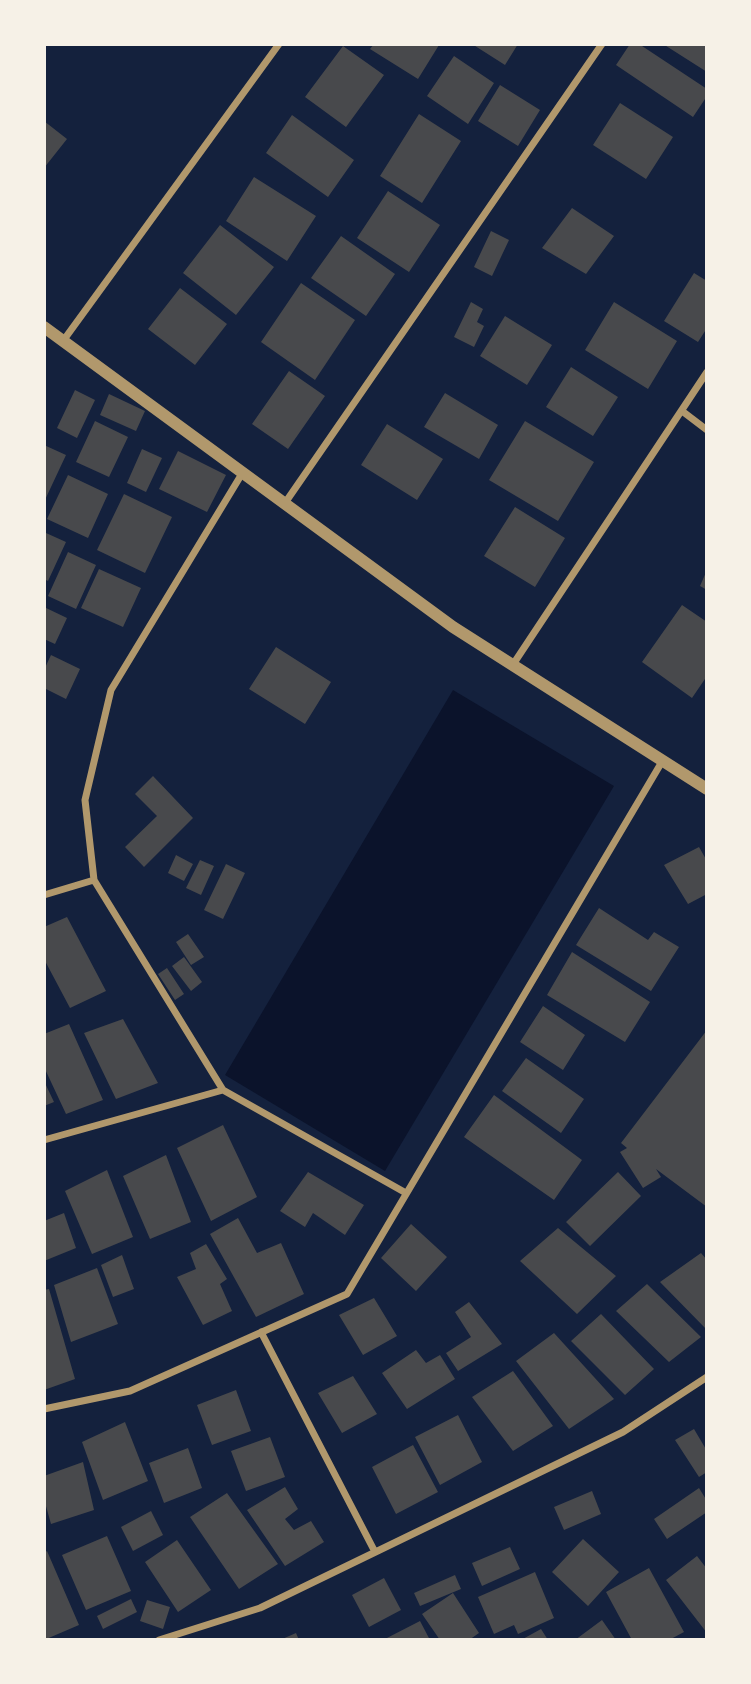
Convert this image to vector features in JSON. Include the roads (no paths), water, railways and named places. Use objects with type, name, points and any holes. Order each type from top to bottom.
[{"type":"street","points":[[63,341],[279,44]]},
{"type":"street","points":[[285,503],[602,44]]},
{"type":"street","points":[[44,327],[453,627],[511,666],[664,759],[707,789]]},
{"type":"street","points":[[511,666],[707,372]]},
{"type":"street","points":[[682,411],[707,430]]},
{"type":"street","points":[[243,472],[111,690],[85,800],[94,880],[223,1090],[407,1193]]},
{"type":"street","points":[[44,1409],[130,1391],[347,1294],[664,759]]},
{"type":"street","points":[[44,895],[94,880]]},
{"type":"street","points":[[44,1140],[223,1090]]},
{"type":"street","points":[[261,1332],[375,1552]]},
{"type":"street","points":[[159,1640],[260,1608],[623,1432],[707,1377]]},
{"type":"water","points":[[453,690],[614,786],[385,1171],[225,1075]]}]
